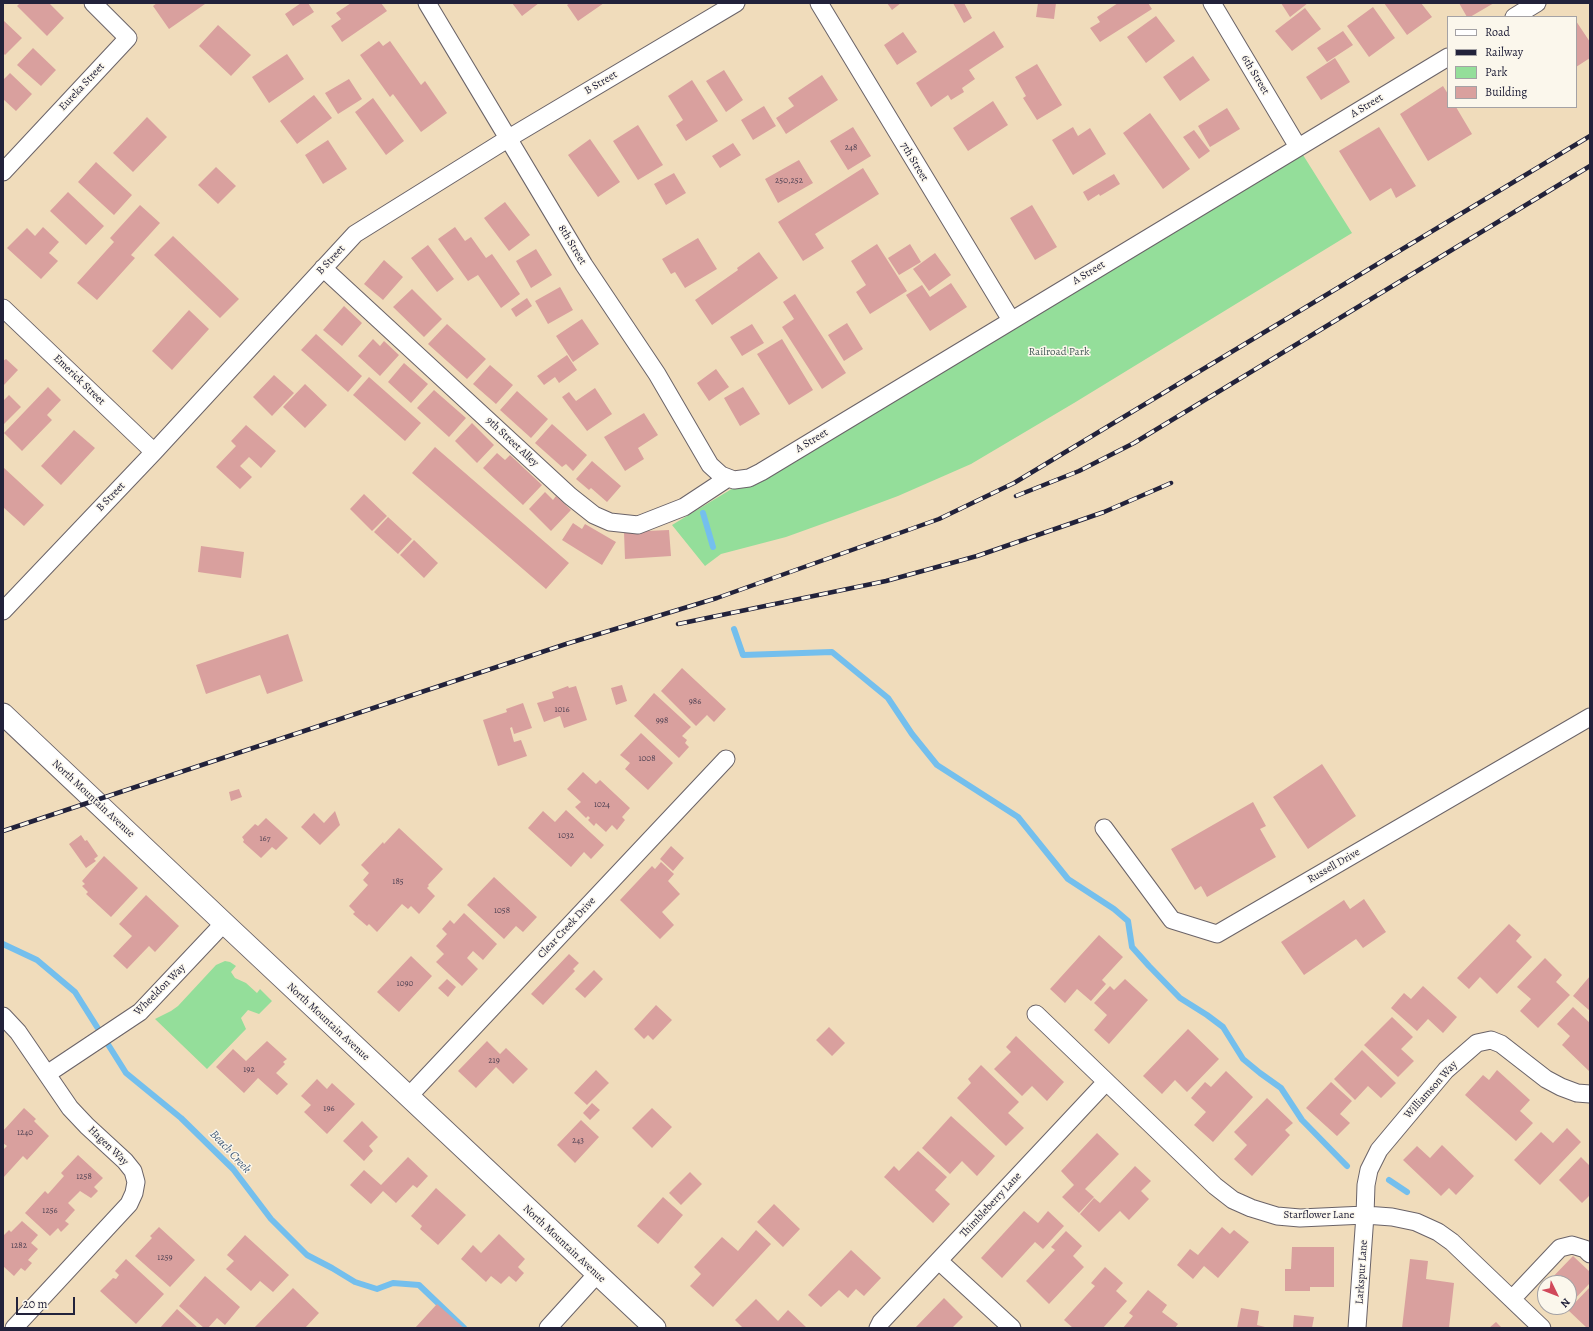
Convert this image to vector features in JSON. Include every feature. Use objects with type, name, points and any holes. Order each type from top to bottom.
[{"type":"street","name":"Eureka Street","points":[[3,172],[128,38],[93,3]]},
{"type":"street","name":"8th Street","points":[[427,3],[584,265],[657,374],[710,465],[721,475],[728,478]]},
{"type":"street","name":"B Street","points":[[3,611],[154,452],[355,234],[509,138],[736,3]]},
{"type":"street","name":"7th Street","points":[[819,3],[1011,320]]},
{"type":"street","name":"6th Street","points":[[1212,3],[1298,147]]},
{"type":"street","points":[[1516,16],[1537,3]]},
{"type":"street","name":"A Street","points":[[728,478],[734,480],[749,478],[760,472],[1447,58]]},
{"type":"street","name":"9th Street Alley","points":[[323,268],[570,496],[594,515],[610,522],[638,525],[684,507],[728,478]]},
{"type":"street","name":"Emerick Street","points":[[3,308],[154,452]]},
{"type":"street","name":"North Mountain Avenue","points":[[3,714],[655,1328]]},
{"type":"street","name":"Russell Drive","points":[[1104,828],[1172,920],[1217,934],[1590,717]]},
{"type":"street","name":"Clear Creek Drive","points":[[408,1097],[726,759]]},
{"type":"street","name":"Wheeldon Way","points":[[47,1074],[130,1020],[149,1004],[224,923]]},
{"type":"street","name":"Starflower Lane","points":[[1036,1014],[1215,1186],[1233,1200],[1277,1216],[1300,1218],[1365,1215],[1392,1217],[1416,1222],[1438,1232],[1452,1242],[1542,1328]]},
{"type":"street","name":"Hagen Way","points":[[3,1016],[18,1032],[78,1117],[125,1161],[133,1171],[136,1182],[134,1193],[129,1204],[14,1328]]},
{"type":"street","name":"Williamson Way","points":[[1365,1215],[1366,1185],[1369,1170],[1379,1150],[1446,1070],[1477,1043],[1491,1040],[1501,1044],[1546,1079],[1576,1093],[1590,1094]]},
{"type":"street","name":"Thimbleberry Lane","points":[[878,1328],[881,1322],[1106,1082]]},
{"type":"street","name":"Larkspur Lane","points":[[1357,1328],[1365,1215]]},
{"type":"street","points":[[1512,1299],[1560,1248],[1572,1245],[1585,1249],[1590,1254]]},
{"type":"street","points":[[939,1261],[1012,1328]]},
{"type":"street","points":[[548,1328],[597,1274]]},
{"type":"green space","name":"Railroad Park","points":[[1298,147],[1352,233],[1074,403],[971,464],[898,496],[786,537],[721,554],[705,566],[672,525]]},
{"type":"green space","points":[[225,961],[236,966],[231,972],[235,978],[246,983],[257,993],[260,989],[272,1001],[259,1014],[248,1010],[241,1018],[246,1029],[207,1069],[155,1019],[178,1006],[216,965]]},
{"type":"building","points":[[20,3],[49,3],[64,18],[47,36],[17,6]]},
{"type":"building","points":[[157,3],[205,4],[169,29],[153,6]]},
{"type":"building","points":[[301,3],[308,3],[314,12],[293,26],[285,14]]},
{"type":"building","points":[[351,3],[381,3],[387,11],[342,42],[331,26],[341,19],[336,13]]},
{"type":"building","points":[[512,3],[539,3],[522,16]]},
{"type":"building","points":[[570,3],[604,3],[578,21],[567,5]]},
{"type":"building","points":[[887,3],[901,3],[892,10]]},
{"type":"building","points":[[953,3],[964,3],[972,18],[964,23]]},
{"type":"building","points":[[1038,3],[1056,3],[1054,19],[1036,17]]},
{"type":"building","points":[[1118,3],[1148,3],[1152,9],[1100,42],[1090,28],[1100,22],[1097,17]]},
{"type":"building","points":[[1281,3],[1308,3],[1290,17]]},
{"type":"building","points":[[1384,3],[1421,3],[1432,17],[1407,35]]},
{"type":"building","points":[[1459,3],[1494,3],[1472,16],[1466,16]]},
{"type":"building","points":[[1373,7],[1395,38],[1369,57],[1347,26]]},
{"type":"building","points":[[1305,8],[1321,29],[1292,51],[1275,31]]},
{"type":"building","points":[[1156,16],[1175,41],[1146,63],[1127,37]]},
{"type":"building","points":[[3,20],[22,38],[5,55],[3,53]]},
{"type":"building","points":[[1577,22],[1590,42],[1590,58],[1577,66]]},
{"type":"building","points":[[218,25],[251,55],[231,76],[199,46]]},
{"type":"building","points":[[994,31],[1004,47],[969,70],[975,79],[962,88],[964,92],[951,100],[948,95],[931,107],[916,83]]},
{"type":"building","points":[[1343,31],[1353,45],[1327,62],[1317,48]]},
{"type":"building","points":[[903,32],[917,52],[897,65],[884,45]]},
{"type":"building","points":[[379,41],[383,46],[390,41],[421,85],[425,81],[447,113],[421,132],[393,94],[390,97],[360,55]]},
{"type":"building","points":[[33,48],[56,70],[41,86],[17,65]]},
{"type":"building","points":[[287,54],[304,79],[269,103],[252,77]]},
{"type":"building","points":[[1193,56],[1210,80],[1180,101],[1163,77]]},
{"type":"building","points":[[1335,58],[1350,82],[1321,100],[1306,77]]},
{"type":"building","points":[[1037,64],[1062,105],[1037,120],[1023,98],[1026,96],[1015,77]]},
{"type":"building","points":[[724,70],[743,100],[726,112],[706,81]]},
{"type":"building","points":[[10,73],[32,94],[16,111],[3,99],[3,80]]},
{"type":"building","points":[[822,75],[838,100],[786,134],[776,118],[794,106],[788,98]]},
{"type":"building","points":[[349,79],[362,99],[338,114],[325,93]]},
{"type":"building","points":[[692,80],[718,121],[686,141],[676,125],[683,120],[668,96]]},
{"type":"building","points":[[1443,86],[1447,92],[1447,108],[1457,108],[1472,134],[1428,161],[1400,114]]},
{"type":"building","points":[[314,95],[332,118],[297,144],[280,121]]},
{"type":"building","points":[[373,98],[404,141],[386,155],[355,112]]},
{"type":"building","points":[[993,101],[1008,125],[968,151],[953,128]]},
{"type":"building","points":[[764,106],[776,126],[753,140],[741,120]]},
{"type":"building","points":[[1227,108],[1240,129],[1210,147],[1198,126]]},
{"type":"building","points":[[1150,113],[1190,169],[1163,189],[1123,133]]},
{"type":"building","points":[[147,117],[167,137],[133,172],[113,153]]},
{"type":"building","points":[[638,125],[663,165],[638,180],[613,141]]},
{"type":"building","points":[[853,127],[871,156],[848,170],[830,141]]},
{"type":"building","points":[[1073,127],[1078,136],[1090,128],[1106,154],[1073,175],[1052,140]]},
{"type":"building","points":[[1379,127],[1416,186],[1396,198],[1391,188],[1370,201],[1339,151]]},
{"type":"building","points":[[1194,130],[1210,151],[1199,159],[1183,137]]},
{"type":"building","points":[[590,139],[620,182],[598,197],[568,155]]},
{"type":"building","points":[[328,140],[347,169],[323,184],[305,155]]},
{"type":"building","points":[[733,143],[741,155],[720,168],[712,156]]},
{"type":"building","points":[[799,160],[813,183],[778,203],[765,179]]},
{"type":"building","points":[[96,162],[132,195],[114,215],[78,182]]},
{"type":"building","points":[[216,167],[236,186],[218,204],[198,185]]},
{"type":"building","points":[[863,168],[879,194],[815,234],[824,248],[803,261],[778,222]]},
{"type":"building","points":[[674,173],[686,193],[666,205],[654,184]]},
{"type":"building","points":[[1114,174],[1120,184],[1100,196],[1099,194],[1088,201],[1083,192]]},
{"type":"building","points":[[68,192],[104,226],[86,245],[50,211]]},
{"type":"building","points":[[505,202],[530,235],[509,251],[484,218]]},
{"type":"building","points":[[140,205],[160,223],[131,255],[135,258],[97,300],[77,283],[114,242],[110,238]]},
{"type":"building","points":[[1032,205],[1057,247],[1035,260],[1010,218]]},
{"type":"building","points":[[43,227],[59,242],[49,253],[58,261],[41,279],[7,248],[27,228],[35,236]]},
{"type":"building","points":[[455,227],[465,241],[471,237],[486,258],[492,254],[520,294],[501,308],[478,275],[468,281],[438,239]]},
{"type":"building","points":[[173,236],[239,299],[220,318],[154,255]]},
{"type":"building","points":[[698,238],[717,269],[685,288],[675,272],[671,274],[662,259]]},
{"type":"building","points":[[877,244],[907,291],[870,314],[856,292],[866,285],[851,261]]},
{"type":"building","points":[[910,244],[921,262],[899,275],[888,258]]},
{"type":"building","points":[[428,245],[454,279],[437,292],[411,258]]},
{"type":"building","points":[[536,249],[552,275],[531,288],[516,261]]},
{"type":"building","points":[[759,252],[778,278],[712,325],[695,300],[738,270],[737,268]]},
{"type":"building","points":[[935,253],[951,275],[929,291],[913,269]]},
{"type":"building","points":[[384,260],[403,277],[383,300],[364,284]]},
{"type":"building","points":[[951,283],[967,307],[930,331],[906,295],[922,285],[930,297]]},
{"type":"building","points":[[560,287],[573,310],[548,324],[535,301]]},
{"type":"building","points":[[412,289],[442,319],[424,337],[393,307]]},
{"type":"building","points":[[795,294],[846,373],[822,389],[782,327],[794,319],[783,302]]},
{"type":"building","points":[[527,298],[532,306],[516,317],[511,309]]},
{"type":"building","points":[[344,306],[362,323],[342,346],[323,330]]},
{"type":"building","points":[[189,310],[209,329],[172,370],[152,351]]},
{"type":"building","points":[[582,319],[599,344],[573,362],[556,336]]},
{"type":"building","points":[[847,323],[863,349],[844,361],[828,335]]},
{"type":"building","points":[[447,324],[486,359],[467,379],[428,344]]},
{"type":"building","points":[[752,324],[764,343],[742,356],[730,337]]},
{"type":"building","points":[[316,334],[362,376],[348,392],[301,350]]},
{"type":"building","points":[[373,339],[380,346],[384,341],[399,355],[380,376],[358,356]]},
{"type":"building","points":[[782,339],[813,390],[789,405],[757,354]]},
{"type":"building","points":[[567,355],[577,370],[559,383],[555,377],[544,385],[537,376]]},
{"type":"building","points":[[6,359],[18,370],[3,386],[3,361]]},
{"type":"building","points":[[404,363],[428,384],[411,403],[388,382]]},
{"type":"building","points":[[490,365],[513,385],[496,404],[473,384]]},
{"type":"building","points":[[716,369],[729,387],[709,401],[697,383]]},
{"type":"building","points":[[274,375],[294,393],[272,416],[253,397]]},
{"type":"building","points":[[369,377],[421,423],[405,441],[353,395]]},
{"type":"building","points":[[305,384],[327,405],[305,428],[283,407]]},
{"type":"building","points":[[48,387],[61,400],[47,415],[52,420],[22,451],[4,433]]},
{"type":"building","points":[[743,387],[760,414],[740,426],[724,398]]},
{"type":"building","points":[[595,388],[612,414],[587,431],[562,397],[569,392],[576,401]]},
{"type":"building","points":[[434,390],[466,418],[449,437],[417,408]]},
{"type":"building","points":[[517,391],[548,419],[531,438],[500,410]]},
{"type":"building","points":[[9,395],[21,407],[3,425],[3,401]]},
{"type":"building","points":[[644,413],[658,435],[638,448],[644,459],[625,471],[604,437]]},
{"type":"building","points":[[472,423],[494,445],[477,463],[455,441]]},
{"type":"building","points":[[552,424],[587,455],[573,471],[566,464],[562,467],[535,443]]},
{"type":"building","points":[[246,425],[276,451],[261,468],[249,457],[240,466],[252,477],[240,489],[216,467],[236,446],[231,441]]},
{"type":"building","points":[[74,430],[95,448],[61,485],[41,466]]},
{"type":"building","points":[[435,447],[569,563],[546,589],[412,473]]},
{"type":"building","points":[[497,453],[505,460],[510,455],[542,485],[523,505],[483,468]]},
{"type":"building","points":[[592,461],[621,486],[607,502],[591,488],[589,490],[576,479]]},
{"type":"building","points":[[3,467],[44,505],[24,526],[3,507]]},
{"type":"building","points":[[545,492],[553,500],[556,496],[571,510],[551,531],[529,509]]},
{"type":"building","points":[[364,494],[387,516],[372,531],[350,509]]},
{"type":"building","points":[[388,517],[412,539],[398,554],[374,532]]},
{"type":"building","points":[[573,523],[582,529],[585,524],[616,542],[602,565],[562,540]]},
{"type":"building","points":[[669,530],[671,556],[625,559],[624,532]]},
{"type":"building","points":[[414,540],[438,563],[424,578],[400,555]]},
{"type":"building","points":[[201,546],[244,552],[241,578],[198,572]]},
{"type":"building","points":[[288,634],[303,681],[267,694],[260,675],[206,694],[196,665]]},
{"type":"building","points":[[682,668],[726,709],[714,722],[707,715],[696,726],[661,691]]},
{"type":"building","points":[[622,685],[627,701],[616,705],[611,688]]},
{"type":"building","points":[[568,686],[569,688],[576,686],[587,720],[564,728],[560,716],[544,722],[537,703],[554,698],[552,692]]},
{"type":"building","points":[[654,693],[691,727],[682,736],[687,740],[685,743],[689,747],[679,758],[634,716]]},
{"type":"building","points":[[523,703],[532,728],[514,734],[512,727],[510,728],[514,742],[521,740],[527,756],[498,766],[483,720],[507,712],[506,709]]},
{"type":"building","points":[[641,733],[673,763],[648,790],[625,769],[630,763],[620,755]]},
{"type":"building","points":[[1322,764],[1356,816],[1308,849],[1273,797]]},
{"type":"building","points":[[583,772],[596,784],[600,780],[630,808],[622,817],[625,820],[617,830],[612,825],[606,832],[596,823],[594,826],[588,820],[590,818],[588,816],[586,818],[575,807],[581,802],[567,789]]},
{"type":"building","points":[[239,789],[242,797],[231,801],[229,792]]},
{"type":"building","points":[[1253,802],[1266,826],[1260,829],[1276,857],[1207,897],[1201,886],[1195,890],[1171,849]]},
{"type":"building","points":[[566,810],[604,845],[591,859],[584,852],[571,867],[528,828],[543,811],[555,822]]},
{"type":"building","points":[[335,811],[340,825],[320,845],[301,827],[314,813],[324,823]]},
{"type":"building","points":[[266,818],[288,838],[276,850],[272,847],[261,858],[243,842],[244,840],[242,837],[255,824],[258,826]]},
{"type":"building","points":[[399,828],[443,869],[428,885],[429,886],[427,888],[435,896],[419,914],[411,906],[408,909],[402,904],[377,932],[369,924],[367,926],[353,914],[355,912],[349,906],[368,885],[363,880],[369,873],[361,865]]},
{"type":"building","points":[[81,835],[85,841],[87,840],[98,856],[94,859],[96,861],[86,868],[69,844]]},
{"type":"building","points":[[671,846],[684,858],[673,871],[660,859]]},
{"type":"building","points":[[104,856],[138,888],[111,917],[86,894],[88,892],[82,886],[85,884],[82,881]]},
{"type":"building","points":[[661,862],[674,874],[668,881],[680,894],[662,912],[674,925],[660,939],[620,900],[652,866],[655,869]]},
{"type":"building","points":[[494,877],[537,917],[523,932],[516,926],[504,939],[467,905]]},
{"type":"building","points":[[146,895],[179,926],[155,952],[149,946],[127,969],[113,956],[132,936],[119,924]]},
{"type":"building","points":[[1364,899],[1386,932],[1363,948],[1356,939],[1304,975],[1281,942],[1344,900],[1350,909]]},
{"type":"building","points":[[464,913],[497,944],[483,960],[473,951],[467,958],[478,969],[462,986],[436,962],[444,954],[436,946],[447,934],[442,929],[450,920],[454,924]]},
{"type":"building","points":[[1509,924],[1521,935],[1516,941],[1532,957],[1497,994],[1480,977],[1469,989],[1457,978]]},
{"type":"building","points":[[1099,935],[1123,957],[1102,980],[1106,984],[1091,1001],[1077,989],[1065,1003],[1050,989]]},
{"type":"building","points":[[569,954],[579,963],[573,969],[575,971],[543,1005],[531,994]]},
{"type":"building","points":[[411,956],[432,976],[399,1012],[377,992]]},
{"type":"building","points":[[1545,958],[1562,975],[1556,982],[1570,995],[1538,1028],[1520,1011],[1531,999],[1517,987]]},
{"type":"building","points":[[594,970],[603,979],[585,998],[575,989]]},
{"type":"building","points":[[1590,976],[1590,1011],[1573,996]]},
{"type":"building","points":[[447,979],[456,987],[448,997],[438,988]]},
{"type":"building","points":[[1125,979],[1148,1000],[1109,1044],[1094,1030],[1107,1015],[1094,1003],[1110,986],[1114,990]]},
{"type":"building","points":[[1423,986],[1457,1017],[1443,1033],[1428,1019],[1417,1031],[1391,1008],[1404,993],[1411,999]]},
{"type":"building","points":[[656,1005],[672,1020],[653,1040],[648,1035],[644,1039],[634,1029]]},
{"type":"building","points":[[1573,1007],[1590,1023],[1590,1072],[1562,1045],[1570,1036],[1557,1024]]},
{"type":"building","points":[[1392,1017],[1413,1037],[1401,1049],[1414,1061],[1398,1077],[1364,1045]]},
{"type":"building","points":[[829,1027],[845,1043],[832,1056],[816,1040]]},
{"type":"building","points":[[1188,1029],[1219,1059],[1187,1092],[1175,1080],[1162,1094],[1143,1076]]},
{"type":"building","points":[[1016,1036],[1064,1082],[1047,1101],[1032,1086],[1022,1096],[994,1069],[1011,1052],[1006,1047]]},
{"type":"building","points":[[267,1041],[287,1059],[283,1062],[285,1064],[276,1073],[288,1084],[277,1095],[258,1078],[244,1093],[216,1067],[233,1049],[246,1061]]},
{"type":"building","points":[[487,1041],[500,1054],[506,1048],[528,1069],[513,1084],[496,1067],[476,1088],[458,1071]]},
{"type":"building","points":[[1362,1050],[1396,1083],[1381,1098],[1368,1086],[1355,1100],[1334,1079]]},
{"type":"building","points":[[981,1065],[1019,1102],[1008,1113],[1024,1128],[1006,1146],[957,1098],[971,1083],[968,1079]]},
{"type":"building","points":[[596,1070],[609,1083],[587,1105],[574,1093]]},
{"type":"building","points":[[1497,1070],[1530,1100],[1520,1111],[1533,1123],[1516,1141],[1465,1095],[1483,1075],[1489,1080]]},
{"type":"building","points":[[1226,1071],[1253,1097],[1213,1142],[1194,1125],[1206,1112],[1191,1098],[1205,1082],[1211,1087]]},
{"type":"building","points":[[317,1079],[327,1089],[332,1083],[355,1104],[327,1134],[304,1112],[311,1105],[301,1096]]},
{"type":"building","points":[[1331,1082],[1352,1101],[1340,1114],[1350,1123],[1337,1136],[1306,1108]]},
{"type":"building","points":[[1267,1098],[1293,1123],[1285,1130],[1290,1135],[1252,1176],[1234,1159],[1247,1145],[1234,1132]]},
{"type":"building","points":[[592,1103],[600,1110],[590,1120],[583,1113]]},
{"type":"building","points":[[24,1108],[36,1119],[34,1121],[49,1136],[27,1160],[23,1156],[3,1178],[3,1150],[7,1146],[3,1143],[3,1131]]},
{"type":"building","points":[[652,1108],[672,1127],[652,1148],[632,1128]]},
{"type":"building","points":[[951,1116],[995,1156],[977,1176],[962,1161],[950,1174],[922,1148]]},
{"type":"building","points":[[581,1120],[599,1137],[575,1163],[557,1145]]},
{"type":"building","points":[[362,1121],[378,1137],[369,1146],[373,1151],[364,1161],[343,1141]]},
{"type":"building","points":[[1567,1128],[1581,1142],[1540,1185],[1514,1160],[1541,1132],[1553,1143]]},
{"type":"building","points":[[1097,1133],[1119,1154],[1085,1189],[1094,1197],[1079,1213],[1062,1197],[1074,1185],[1061,1171]]},
{"type":"building","points":[[1442,1145],[1474,1176],[1456,1195],[1449,1188],[1441,1196],[1403,1160],[1417,1146],[1430,1158]]},
{"type":"building","points":[[918,1151],[947,1177],[935,1190],[950,1204],[933,1223],[884,1177],[894,1166],[899,1171]]},
{"type":"building","points":[[78,1155],[103,1178],[94,1187],[98,1191],[91,1198],[80,1191],[68,1203],[75,1210],[65,1221],[69,1224],[61,1232],[58,1228],[50,1236],[25,1213],[45,1191],[48,1194],[64,1176],[61,1173]]},
{"type":"building","points":[[408,1157],[428,1176],[417,1188],[413,1185],[396,1203],[383,1191],[371,1204],[350,1185],[364,1170],[381,1185]]},
{"type":"building","points":[[1581,1157],[1590,1166],[1590,1197],[1589,1196],[1582,1203],[1559,1180]]},
{"type":"building","points":[[1135,1166],[1151,1181],[1141,1191],[1149,1199],[1129,1220],[1120,1211],[1099,1232],[1080,1214],[1094,1198],[1100,1203]]},
{"type":"building","points":[[690,1172],[702,1184],[681,1205],[669,1193]]},
{"type":"building","points":[[436,1188],[466,1215],[438,1245],[420,1229],[422,1226],[411,1216]]},
{"type":"building","points":[[663,1197],[683,1215],[658,1244],[637,1226]]},
{"type":"building","points":[[774,1204],[800,1229],[783,1247],[757,1222]]},
{"type":"building","points":[[1024,1211],[1038,1223],[1048,1211],[1064,1226],[1043,1249],[1035,1242],[1002,1278],[981,1258]]},
{"type":"building","points":[[22,1221],[38,1235],[31,1243],[38,1249],[28,1260],[32,1263],[25,1271],[21,1268],[14,1276],[3,1266],[3,1236],[9,1230],[11,1232]]},
{"type":"building","points":[[159,1227],[195,1260],[170,1287],[135,1256],[152,1238],[150,1236]]},
{"type":"building","points":[[1222,1227],[1230,1234],[1234,1230],[1249,1242],[1218,1278],[1204,1266],[1193,1279],[1177,1265],[1190,1249],[1198,1255]]},
{"type":"building","points":[[756,1230],[771,1244],[713,1307],[690,1286],[701,1274],[694,1267],[722,1237],[738,1251]]},
{"type":"building","points":[[1066,1231],[1082,1246],[1073,1256],[1084,1267],[1049,1304],[1026,1281],[1055,1250],[1051,1247]]},
{"type":"building","points":[[499,1234],[525,1259],[518,1267],[524,1273],[516,1282],[509,1276],[501,1284],[491,1276],[486,1282],[461,1259],[473,1245],[481,1253]]},
{"type":"building","points":[[245,1235],[289,1275],[273,1292],[260,1281],[251,1291],[226,1269],[234,1261],[227,1255]]},
{"type":"building","points":[[1292,1247],[1334,1247],[1334,1287],[1310,1287],[1310,1291],[1285,1291],[1285,1269],[1291,1269]]},
{"type":"building","points":[[851,1250],[881,1278],[864,1296],[856,1289],[848,1298],[839,1290],[821,1307],[808,1295]]},
{"type":"building","points":[[1573,1256],[1590,1272],[1590,1283],[1577,1297],[1577,1275],[1555,1275]]},
{"type":"building","points":[[126,1259],[164,1294],[136,1324],[100,1291],[113,1278],[116,1279],[119,1275],[115,1271]]},
{"type":"building","points":[[1410,1259],[1428,1261],[1426,1279],[1454,1283],[1449,1328],[1402,1328]]},
{"type":"building","points":[[1105,1267],[1123,1283],[1116,1291],[1127,1301],[1103,1328],[1073,1328],[1064,1320],[1095,1286],[1091,1283]]},
{"type":"building","points":[[205,1276],[240,1307],[225,1325],[217,1318],[208,1328],[204,1328],[179,1306]]},
{"type":"building","points":[[1590,1287],[1590,1328],[1587,1328],[1573,1315],[1577,1315],[1577,1301]]},
{"type":"building","points":[[293,1288],[319,1313],[305,1328],[254,1328]]},
{"type":"building","points":[[1148,1290],[1167,1305],[1162,1312],[1178,1324],[1175,1328],[1123,1328],[1133,1316],[1129,1313]]},
{"type":"building","points":[[944,1298],[963,1317],[952,1328],[915,1328]]},
{"type":"building","points":[[756,1299],[778,1321],[788,1310],[807,1328],[743,1328],[735,1320]]},
{"type":"building","points":[[437,1304],[464,1328],[415,1328]]},
{"type":"building","points":[[1241,1308],[1259,1311],[1257,1325],[1269,1328],[1237,1328]]},
{"type":"building","points":[[177,1309],[198,1328],[160,1328]]},
{"type":"building","points":[[1294,1315],[1314,1317],[1312,1328],[1293,1328]]},
{"type":"building","points":[[1496,1322],[1502,1328],[1489,1328]]},
{"type":"waterway","points":[[703,513],[713,547]]},
{"type":"waterway","points":[[734,629],[743,655],[832,652],[888,698],[912,734],[937,765],[1018,817],[1068,879],[1114,909],[1128,921],[1132,947],[1180,998],[1223,1027],[1243,1059],[1281,1088],[1302,1120],[1347,1166]]},
{"type":"waterway","name":"Beach Creek","points":[[3,944],[37,960],[75,992],[126,1073],[181,1118],[233,1169],[271,1219],[307,1255],[355,1282],[377,1289],[393,1283],[419,1285],[464,1328]]},
{"type":"waterway","points":[[1389,1180],[1407,1192]]},
{"type":"railway","points":[[3,831],[566,644],[717,598],[939,519],[1014,483],[1590,136]]},
{"type":"railway","points":[[1016,496],[1079,471],[1134,443],[1590,166]]},
{"type":"railway","points":[[678,624],[886,581],[977,556],[1104,512],[1171,483]]}]
